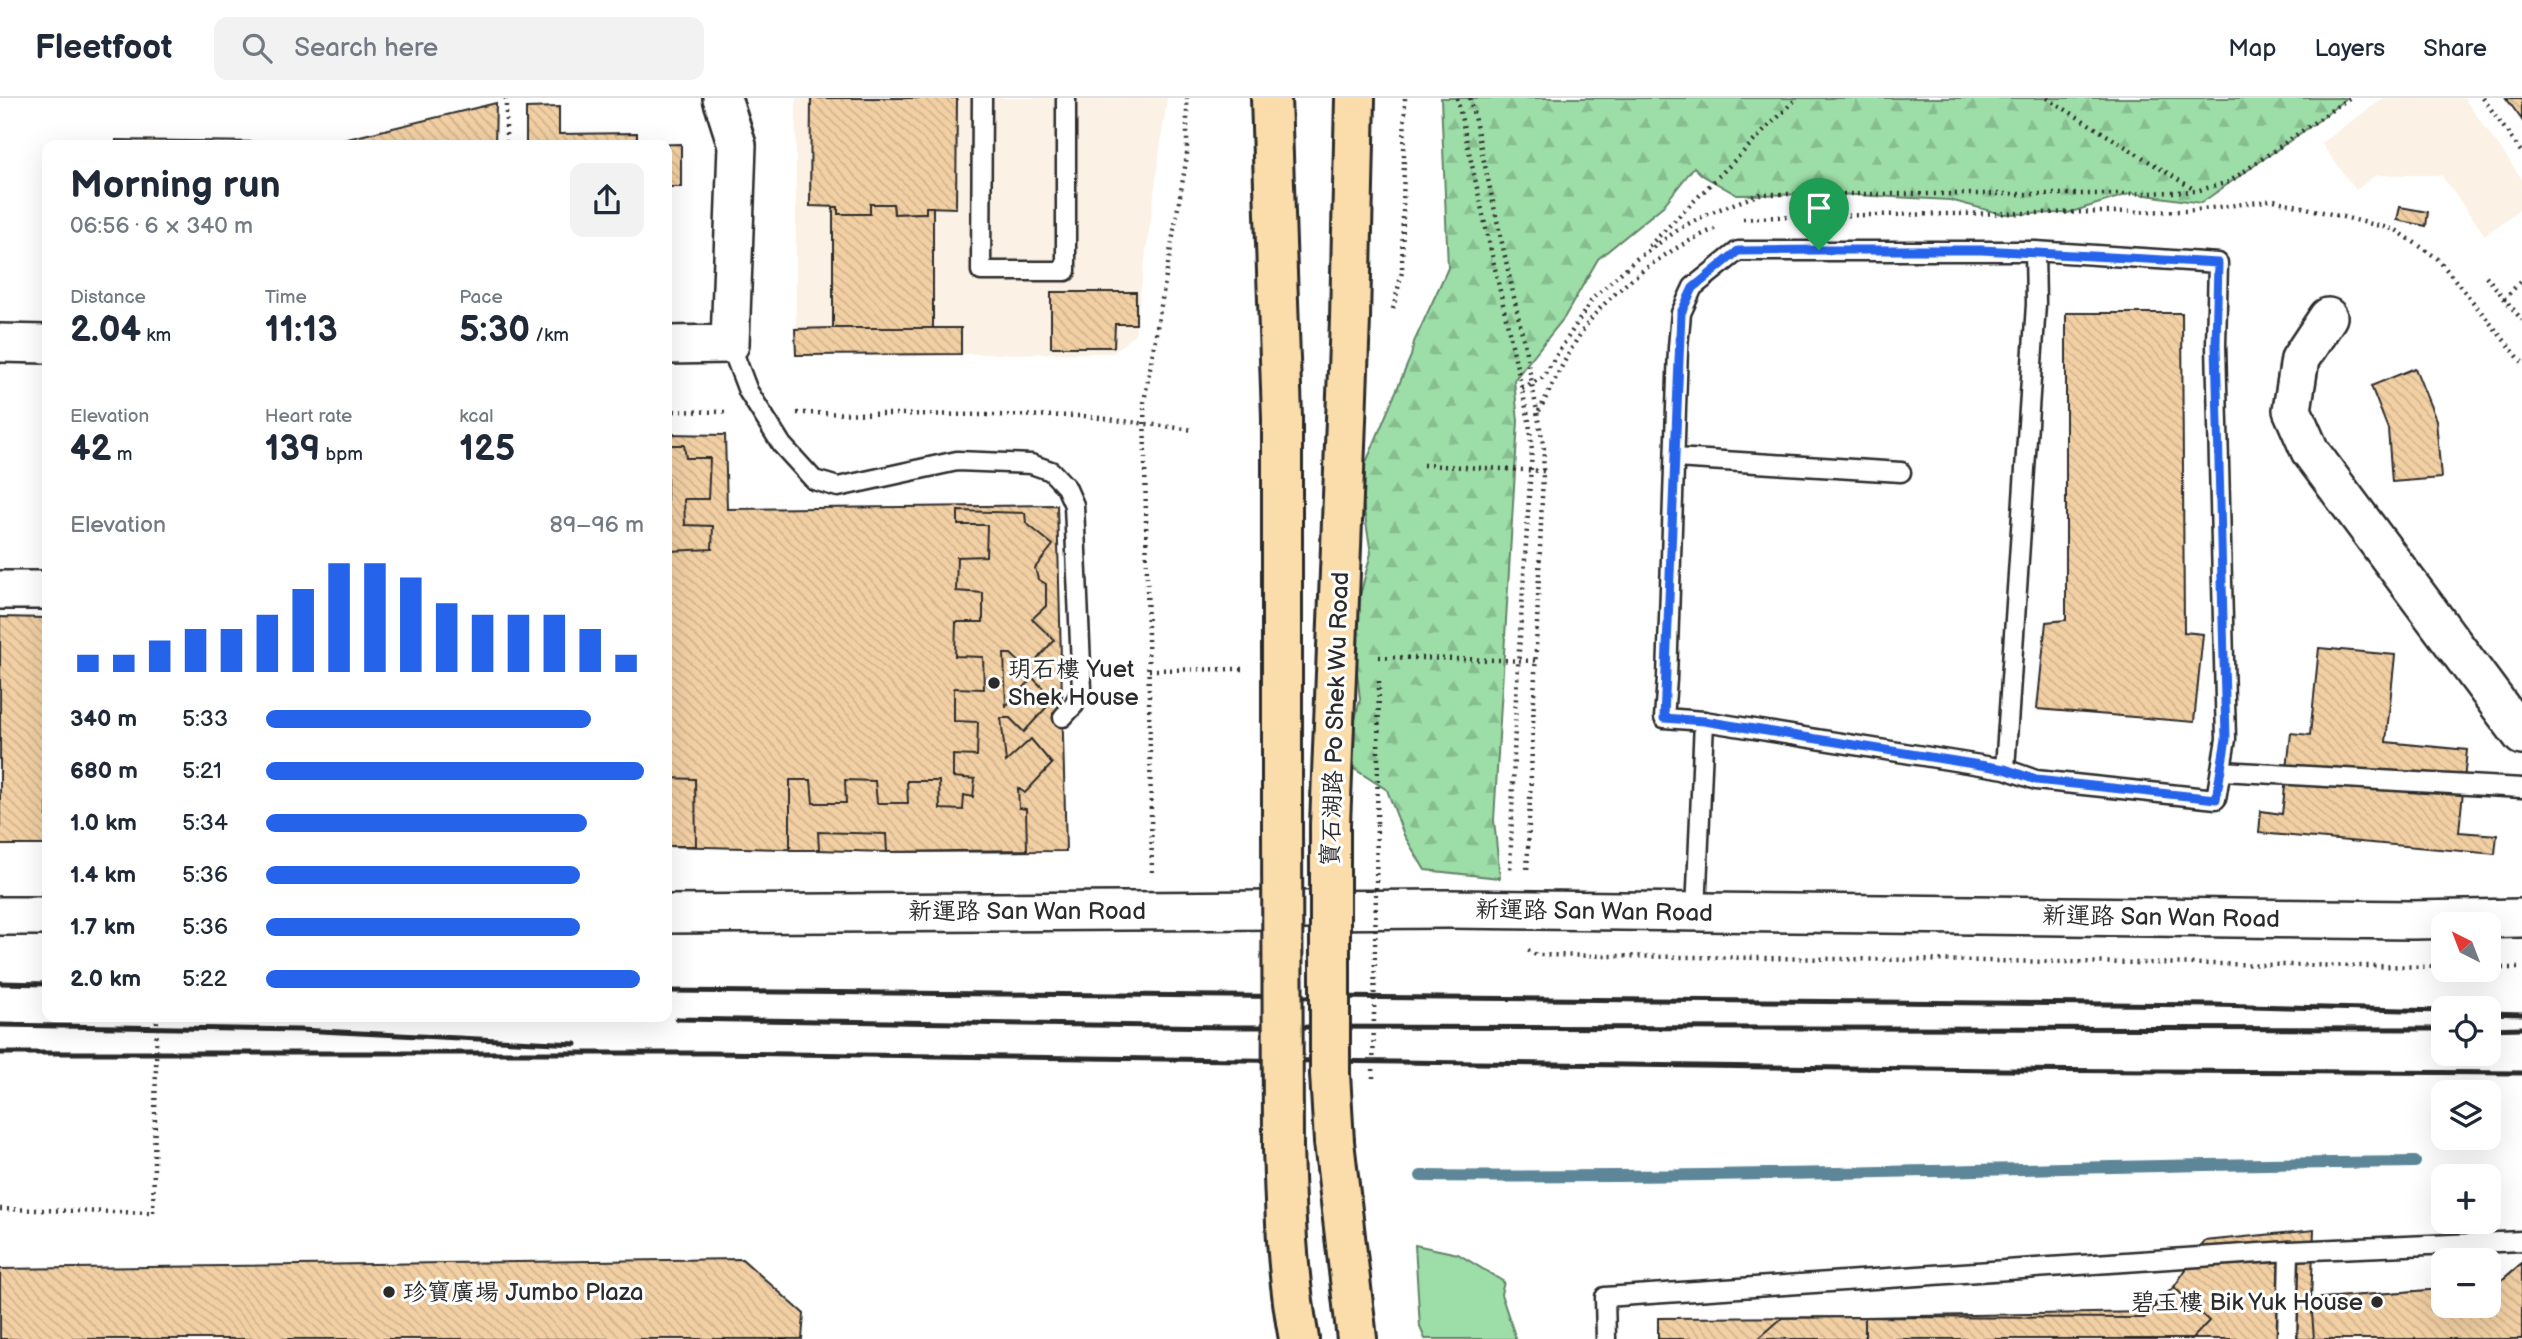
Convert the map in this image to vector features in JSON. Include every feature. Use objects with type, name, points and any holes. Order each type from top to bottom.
[{"type":"main road","name":"寶石湖路 Po Shek Wu Road","points":[[1271,98],[1281,390],[1283,1147],[1292,1328]]},
{"type":"main road","name":"寶石湖路 Po Shek Wu Road","points":[[1355,98],[1350,318],[1330,825],[1330,1060],[1334,1142],[1357,1339]]},
{"type":"street","points":[[672,345],[730,344],[737,145],[722,98]]},
{"type":"street","points":[[2328,317],[2300,359],[2292,410],[2310,451],[2522,736]]},
{"type":"street","points":[[0,343],[42,344]]},
{"type":"street","points":[[0,590],[42,590]]},
{"type":"street","name":"新運路 San Wan Road","points":[[672,914],[1448,909],[2412,920],[2522,918]]},
{"type":"street","points":[[0,916],[42,916]]},
{"type":"lane","points":[[982,98],[981,271],[1066,271],[1066,98]]},
{"type":"lane","points":[[1738,251],[2035,251],[2218,263],[2216,345],[2226,739],[2216,799],[2036,780],[2005,769],[1704,721],[1664,718],[1681,313],[1693,288],[1738,251]]},
{"type":"lane","points":[[2005,769],[2036,304],[2035,251]]},
{"type":"lane","points":[[730,344],[748,391],[782,445],[814,480],[838,487],[957,461],[1031,464],[1051,471],[1066,487],[1074,505],[1082,689],[1074,705],[1063,717]]},
{"type":"lane","points":[[1675,458],[1901,472]]},
{"type":"lane","points":[[1696,912],[1704,721]]},
{"type":"lane","points":[[2222,771],[2522,788]]},
{"type":"lane","points":[[1606,1339],[1605,1297],[2289,1251],[2522,1241]]},
{"type":"lane","points":[[2287,1339],[2289,1251]]},
{"type":"path","points":[[506,98],[506,140]]},
{"type":"path","points":[[1152,883],[1144,402],[1187,156],[1187,98]]},
{"type":"path","points":[[1457,98],[1529,421],[1532,451],[1518,660],[1509,884]]},
{"type":"path","points":[[1470,98],[1544,449],[1526,884]]},
{"type":"path","points":[[1635,260],[1797,98]]},
{"type":"path","points":[[2047,98],[2196,191]]},
{"type":"path","points":[[2229,182],[2349,98]]},
{"type":"path","points":[[2483,98],[2522,153]]},
{"type":"path","points":[[2274,200],[2396,230],[2437,258],[2522,362]]},
{"type":"path","points":[[2486,276],[2522,320]]},
{"type":"path","points":[[2504,299],[2522,280]]},
{"type":"path","points":[[672,411],[1084,416],[1194,430]]},
{"type":"path","points":[[1423,465],[1544,471]]},
{"type":"path","points":[[1379,657],[1536,661]]},
{"type":"path","points":[[1149,670],[1242,669]]},
{"type":"path","name":"寶石湖路 Po Shek Wu Road","points":[[1373,1087],[1377,823]]},
{"type":"path","points":[[1523,944],[1536,955],[2431,967]]},
{"type":"path","points":[[2501,968],[2522,968]]},
{"type":"path","points":[[0,1209],[153,1213],[157,1022]]},
{"type":"shaded area","points":[[796,98],[1167,98],[1135,334],[1113,353],[796,355]]},
{"type":"shaded area","points":[[2384,98],[2464,98],[2522,179],[2522,208],[2485,235],[2441,175],[2376,175],[2356,190],[2321,143]]},
{"type":"green space","points":[[1441,98],[2346,98],[2322,118],[2201,203],[2132,193],[2068,213],[2002,214],[1950,200],[1836,194],[1737,195],[1702,175],[1694,167],[1663,206],[1598,259],[1564,318],[1514,380],[1518,421],[1494,820],[1500,878],[1425,870],[1404,835],[1387,790],[1345,763],[1360,699],[1352,627],[1371,553],[1359,479],[1411,356],[1414,342],[1448,268]]},
{"type":"green space","points":[[1415,1245],[1458,1254],[1504,1282],[1501,1294],[1516,1339],[1425,1339],[1420,1327]]},
{"type":"building","points":[[811,98],[957,98],[956,208],[926,207],[926,213],[894,214],[893,204],[870,204],[870,214],[838,214],[838,207],[810,206]]},
{"type":"building","points":[[2506,98],[2522,98],[2522,120]]},
{"type":"building","points":[[496,103],[495,140],[343,140]]},
{"type":"building","points":[[559,107],[559,134],[637,133],[637,140],[526,140],[526,108]]},
{"type":"building","points":[[672,144],[681,144],[681,187],[672,187]]},
{"type":"building","points":[[870,204],[893,204],[894,214],[926,213],[926,207],[933,207],[933,328],[833,328],[833,207],[838,207],[838,214],[870,214]]},
{"type":"building","points":[[2400,207],[2428,212],[2426,226],[2397,220]]},
{"type":"building","points":[[1051,292],[1136,292],[1136,324],[1115,324],[1114,347],[1051,347]]},
{"type":"building","points":[[2066,313],[2182,313],[2184,632],[2203,634],[2194,722],[2037,709],[2046,622],[2066,620]]},
{"type":"building","points":[[961,328],[961,354],[796,355],[795,329]]},
{"type":"building","points":[[2415,368],[2436,420],[2441,478],[2392,482],[2388,429],[2371,386]]},
{"type":"building","points":[[672,434],[725,435],[727,509],[1057,505],[1066,851],[887,852],[672,846]]},
{"type":"building","points":[[672,445],[684,445],[686,458],[710,458],[708,499],[684,499],[685,525],[713,526],[712,549],[672,551]]},
{"type":"building","name":"玥石樓 Yuet Shek House","points":[[958,511],[1025,513],[1026,523],[1053,545],[1035,568],[1038,579],[1046,584],[1046,606],[1032,619],[1054,640],[1028,670],[1011,654],[1004,654],[1006,706],[1033,678],[1054,699],[1024,732],[1010,718],[1001,718],[1006,762],[1031,739],[1052,764],[1025,793],[1018,788],[1019,808],[1026,809],[1027,850],[887,852],[886,834],[818,832],[819,850],[790,850],[790,780],[811,780],[813,803],[846,803],[845,780],[875,781],[877,803],[908,803],[907,781],[939,781],[940,809],[963,810],[964,795],[973,797],[975,779],[953,777],[953,755],[977,756],[978,722],[954,721],[954,688],[984,689],[983,657],[955,656],[956,622],[983,622],[983,593],[956,591],[957,557],[986,556],[987,525],[958,525]]},
{"type":"building","points":[[0,617],[42,618],[42,845],[0,845]]},
{"type":"building","points":[[2319,648],[2395,655],[2386,742],[2467,750],[2459,832],[2497,835],[2495,854],[2259,833],[2261,811],[2282,814],[2291,733],[2310,735]]},
{"type":"building","points":[[672,778],[695,779],[696,846],[672,846]]},
{"type":"building","points":[[2314,1230],[2311,1299],[2431,1290],[2431,1318],[2501,1318],[2501,1281],[2522,1263],[2522,1339],[1658,1339],[1658,1318],[2146,1312],[2174,1287],[2205,1241]]},
{"type":"building","name":"珍寶廣場 Jumbo Plaza","points":[[742,1259],[804,1314],[802,1339],[0,1339],[0,1269]]},
{"type":"building","name":"碧玉樓 Bik Yuk House","points":[[2522,1263],[2522,1339],[2314,1339],[2311,1299],[2431,1290],[2431,1318],[2501,1318],[2501,1281]]},
{"type":"building","points":[[2174,1287],[2209,1321],[2192,1339],[1865,1339],[1865,1317],[2144,1318]]},
{"type":"building","points":[[1865,1317],[1865,1339],[1758,1339],[1782,1318]]},
{"type":"waterway","points":[[1421,1176],[1669,1176],[2415,1162]]},
{"type":"railway","points":[[0,983],[42,984]]},
{"type":"railway","points":[[672,991],[2214,1005],[2431,1011]]},
{"type":"railway","points":[[2501,1013],[2522,1014]]},
{"type":"railway","points":[[677,1019],[1225,1027],[2431,1029]]},
{"type":"railway","points":[[0,1025],[300,1030],[576,1044]]},
{"type":"railway","points":[[2501,1029],[2522,1028]]},
{"type":"railway","points":[[0,1053],[709,1053],[2002,1070],[2522,1073]]},
{"type":"place","name":"玥石樓 Yuet Shek House","points":[[994,683]]},
{"type":"place","name":"珍寶廣場 Jumbo Plaza","points":[[389,1292]]},
{"type":"place","name":"碧玉樓 Bik Yuk House","points":[[2377,1302]]},
{"type":"route","points":[[1819,250],[2035,251],[2218,263],[2216,345],[2226,739],[2216,799],[2036,780],[2005,769],[1704,721],[1664,718],[1681,313],[1693,288],[1738,251],[1819,250]]}]
